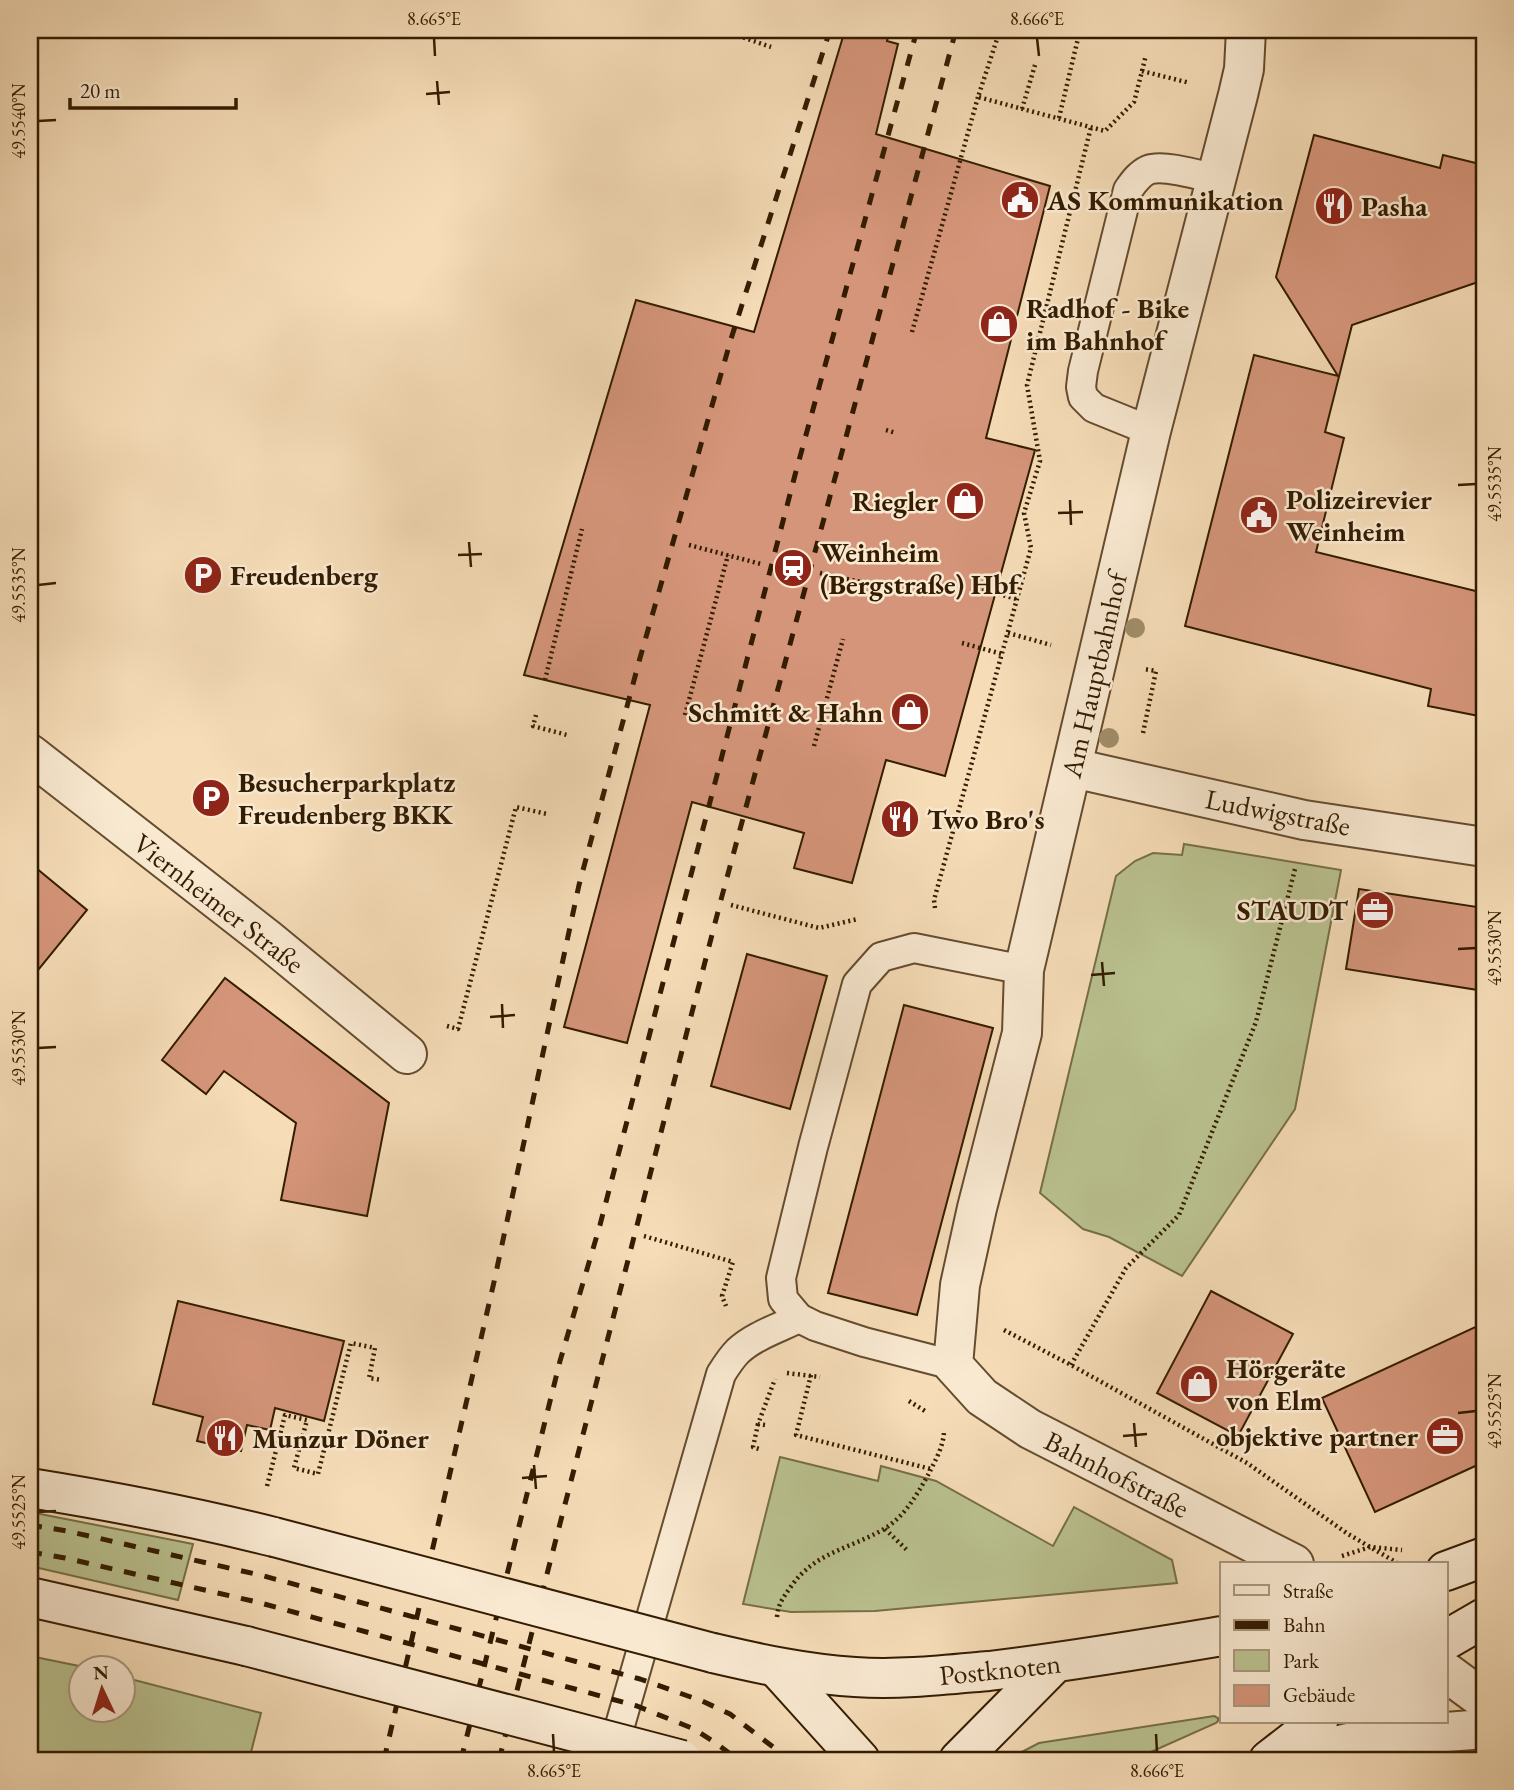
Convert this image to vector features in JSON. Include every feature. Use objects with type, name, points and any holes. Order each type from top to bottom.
[{"type":"street","name":"Am Hauptbahnhof","points":[[953,1366],[960,1285],[1022,1033],[1024,970],[1151,431],[1238,95],[1244,69],[1246,30]]},
{"type":"street","name":"Viernheimer Straße","points":[[30,754],[267,938],[407,1054]]},
{"type":"street","name":"Ludwigstraße","points":[[1073,768],[1304,820],[1484,847]]},
{"type":"street","name":"Bahnhofstraße","points":[[953,1366],[982,1397],[1030,1429],[1290,1562]]},
{"type":"street","name":"Postknoten","points":[[30,1489],[79,1496],[243,1529],[713,1653],[815,1674],[929,1677],[1055,1663],[1220,1636]]},
{"type":"street","points":[[1448,1570],[1484,1556]]},
{"type":"street","points":[[30,1597],[246,1646],[682,1760]]},
{"type":"street","points":[[1448,1639],[1484,1618]]},
{"type":"street","points":[[959,1760],[1055,1663]]},
{"type":"street","points":[[777,1668],[860,1760]]},
{"type":"street","points":[[1448,1673],[1484,1700]]},
{"type":"street","points":[[1270,1760],[1284,1724]]},
{"type":"street","points":[[1270,1760],[1315,1724]]},
{"type":"street","points":[[1270,1760],[1371,1738],[1484,1729]]},
{"type":"lane","points":[[1151,431],[1094,408],[1083,397],[1081,387],[1128,190],[1138,177],[1149,169],[1175,170],[1216,178]]},
{"type":"lane","points":[[953,1366],[864,1342],[799,1318],[783,1299],[781,1278],[857,984],[881,957],[914,948],[1024,970]]},
{"type":"lane","points":[[610,1760],[720,1374],[739,1350],[799,1318]]},
{"type":"path","points":[[741,30],[738,36],[771,47]]},
{"type":"path","points":[[912,332],[978,97],[1000,30]]},
{"type":"path","points":[[1059,118],[1080,30]]},
{"type":"path","points":[[978,97],[1105,131],[1134,102],[1146,55]]},
{"type":"path","points":[[1022,109],[1035,65]]},
{"type":"path","points":[[1142,71],[1238,95]]},
{"type":"path","points":[[886,430],[896,433]]},
{"type":"path","points":[[545,680],[582,529]]},
{"type":"path","points":[[689,545],[761,564]]},
{"type":"path","points":[[685,715],[728,555]]},
{"type":"path","points":[[820,573],[870,584]]},
{"type":"path","points":[[977,587],[1017,599]]},
{"type":"path","points":[[946,953],[934,900],[1008,633],[1055,646]]},
{"type":"path","points":[[1018,646],[1021,636]]},
{"type":"path","points":[[814,746],[844,639]]},
{"type":"path","points":[[962,643],[1002,654]]},
{"type":"path","points":[[1098,657],[1156,671],[1132,782]]},
{"type":"path","points":[[536,715],[533,726],[567,735]]},
{"type":"path","points":[[458,1029],[516,807],[547,814]]},
{"type":"path","points":[[1071,1365],[1126,1268],[1179,1215],[1256,1022],[1293,875]]},
{"type":"path","points":[[923,903],[934,900]]},
{"type":"path","points":[[731,905],[819,928],[859,918]]},
{"type":"path","points":[[644,1236],[733,1262],[722,1296]]},
{"type":"path","points":[[957,1316],[1000,1328],[1247,1463],[1348,1534],[1397,1562]]},
{"type":"path","points":[[265,1493],[285,1415],[307,1420],[295,1468],[318,1474],[351,1343],[375,1348],[369,1378],[382,1380]]},
{"type":"path","points":[[759,1449],[753,1447],[758,1424],[774,1381],[781,1372],[823,1378]]},
{"type":"path","points":[[811,1375],[796,1435],[931,1469]]},
{"type":"path","points":[[909,1401],[932,1415]]},
{"type":"path","points":[[765,1407],[772,1409]]},
{"type":"path","points":[[778,1605],[805,1570],[828,1554],[885,1529],[908,1509],[944,1440],[944,1423]]},
{"type":"path","points":[[758,1424],[765,1425]]},
{"type":"path","points":[[885,1529],[908,1551]]},
{"type":"green space","points":[[1184,844],[1341,870],[1295,1109],[1182,1276],[1109,1237],[1083,1229],[1040,1193],[1116,876],[1135,861],[1153,853],[1182,855]]},
{"type":"green space","points":[[780,1457],[878,1481],[881,1466],[936,1481],[1053,1546],[1074,1507],[1172,1560],[1177,1583],[875,1611],[791,1612],[743,1604]]},
{"type":"green space","points":[[30,1512],[193,1544],[178,1600],[30,1566]]},
{"type":"green space","points":[[30,1656],[66,1663],[66,1724],[136,1724],[136,1680],[261,1713],[249,1760],[30,1760]]},
{"type":"green space","points":[[1214,1716],[1218,1718],[1216,1723],[1133,1760],[1011,1760],[1039,1743]]},
{"type":"building","points":[[845,30],[890,30],[887,41],[898,44],[876,134],[1050,186],[986,438],[1035,450],[945,776],[886,760],[852,883],[794,868],[804,833],[692,802],[627,1043],[564,1027],[650,705],[524,675],[636,300],[754,332]]},
{"type":"building","points":[[1314,135],[1440,168],[1443,155],[1484,165],[1484,280],[1352,325],[1325,432],[1344,438],[1316,552],[1484,593],[1484,689],[1479,716],[1428,706],[1431,689],[1185,626],[1254,355],[1338,376],[1276,277]]},
{"type":"building","points":[[30,863],[87,910],[30,980]]},
{"type":"building","points":[[1359,889],[1484,908],[1484,991],[1346,969]]},
{"type":"building","points":[[747,954],[827,976],[790,1109],[711,1086]]},
{"type":"building","points":[[225,978],[389,1103],[367,1216],[281,1200],[296,1123],[224,1071],[206,1094],[162,1060]]},
{"type":"building","points":[[904,1005],[993,1028],[917,1315],[828,1293]]},
{"type":"building","points":[[1211,1291],[1293,1334],[1238,1436],[1157,1393]]},
{"type":"building","points":[[178,1301],[344,1341],[324,1421],[275,1408],[270,1430],[247,1425],[241,1451],[197,1441],[203,1417],[153,1404]]},
{"type":"building","points":[[1484,1323],[1484,1462],[1375,1512],[1322,1398]]},
{"type":"railway","points":[[384,1760],[494,1282],[579,885],[640,658],[731,339],[830,30]]},
{"type":"railway","points":[[461,1760],[560,1361],[600,1225],[795,475],[917,30]]},
{"type":"railway","points":[[499,1760],[722,896],[956,30]]},
{"type":"railway","points":[[30,1525],[264,1576],[640,1679],[730,1714],[790,1760]]},
{"type":"railway","points":[[30,1552],[257,1602],[637,1706],[694,1729],[738,1760]]},
{"type":"place","name":"AS Kommunikation","points":[[1020,200]]},
{"type":"place","name":"Pasha","points":[[1334,206]]},
{"type":"place","name":"Radhof - Bike im Bahnhof","points":[[999,324]]},
{"type":"place","name":"Riegler","points":[[965,501]]},
{"type":"place","name":"Polizeirevier Weinheim","points":[[1259,515]]},
{"type":"place","name":"Weinheim (Bergstraße) Hbf","points":[[793,568]]},
{"type":"place","name":"Freudenberg","points":[[203,575]]},
{"type":"place","name":"Schmitt & Hahn","points":[[910,712]]},
{"type":"place","name":"Besucherparkplatz Freudenberg BKK","points":[[211,798]]},
{"type":"place","name":"Two Bro's","points":[[900,819]]},
{"type":"place","name":"STAUDT","points":[[1375,910]]},
{"type":"place","name":"Hörgeräte von Elm","points":[[1199,1384]]},
{"type":"place","name":"objektive partner","points":[[1445,1436]]},
{"type":"place","name":"Munzur Döner","points":[[225,1438]]}]
